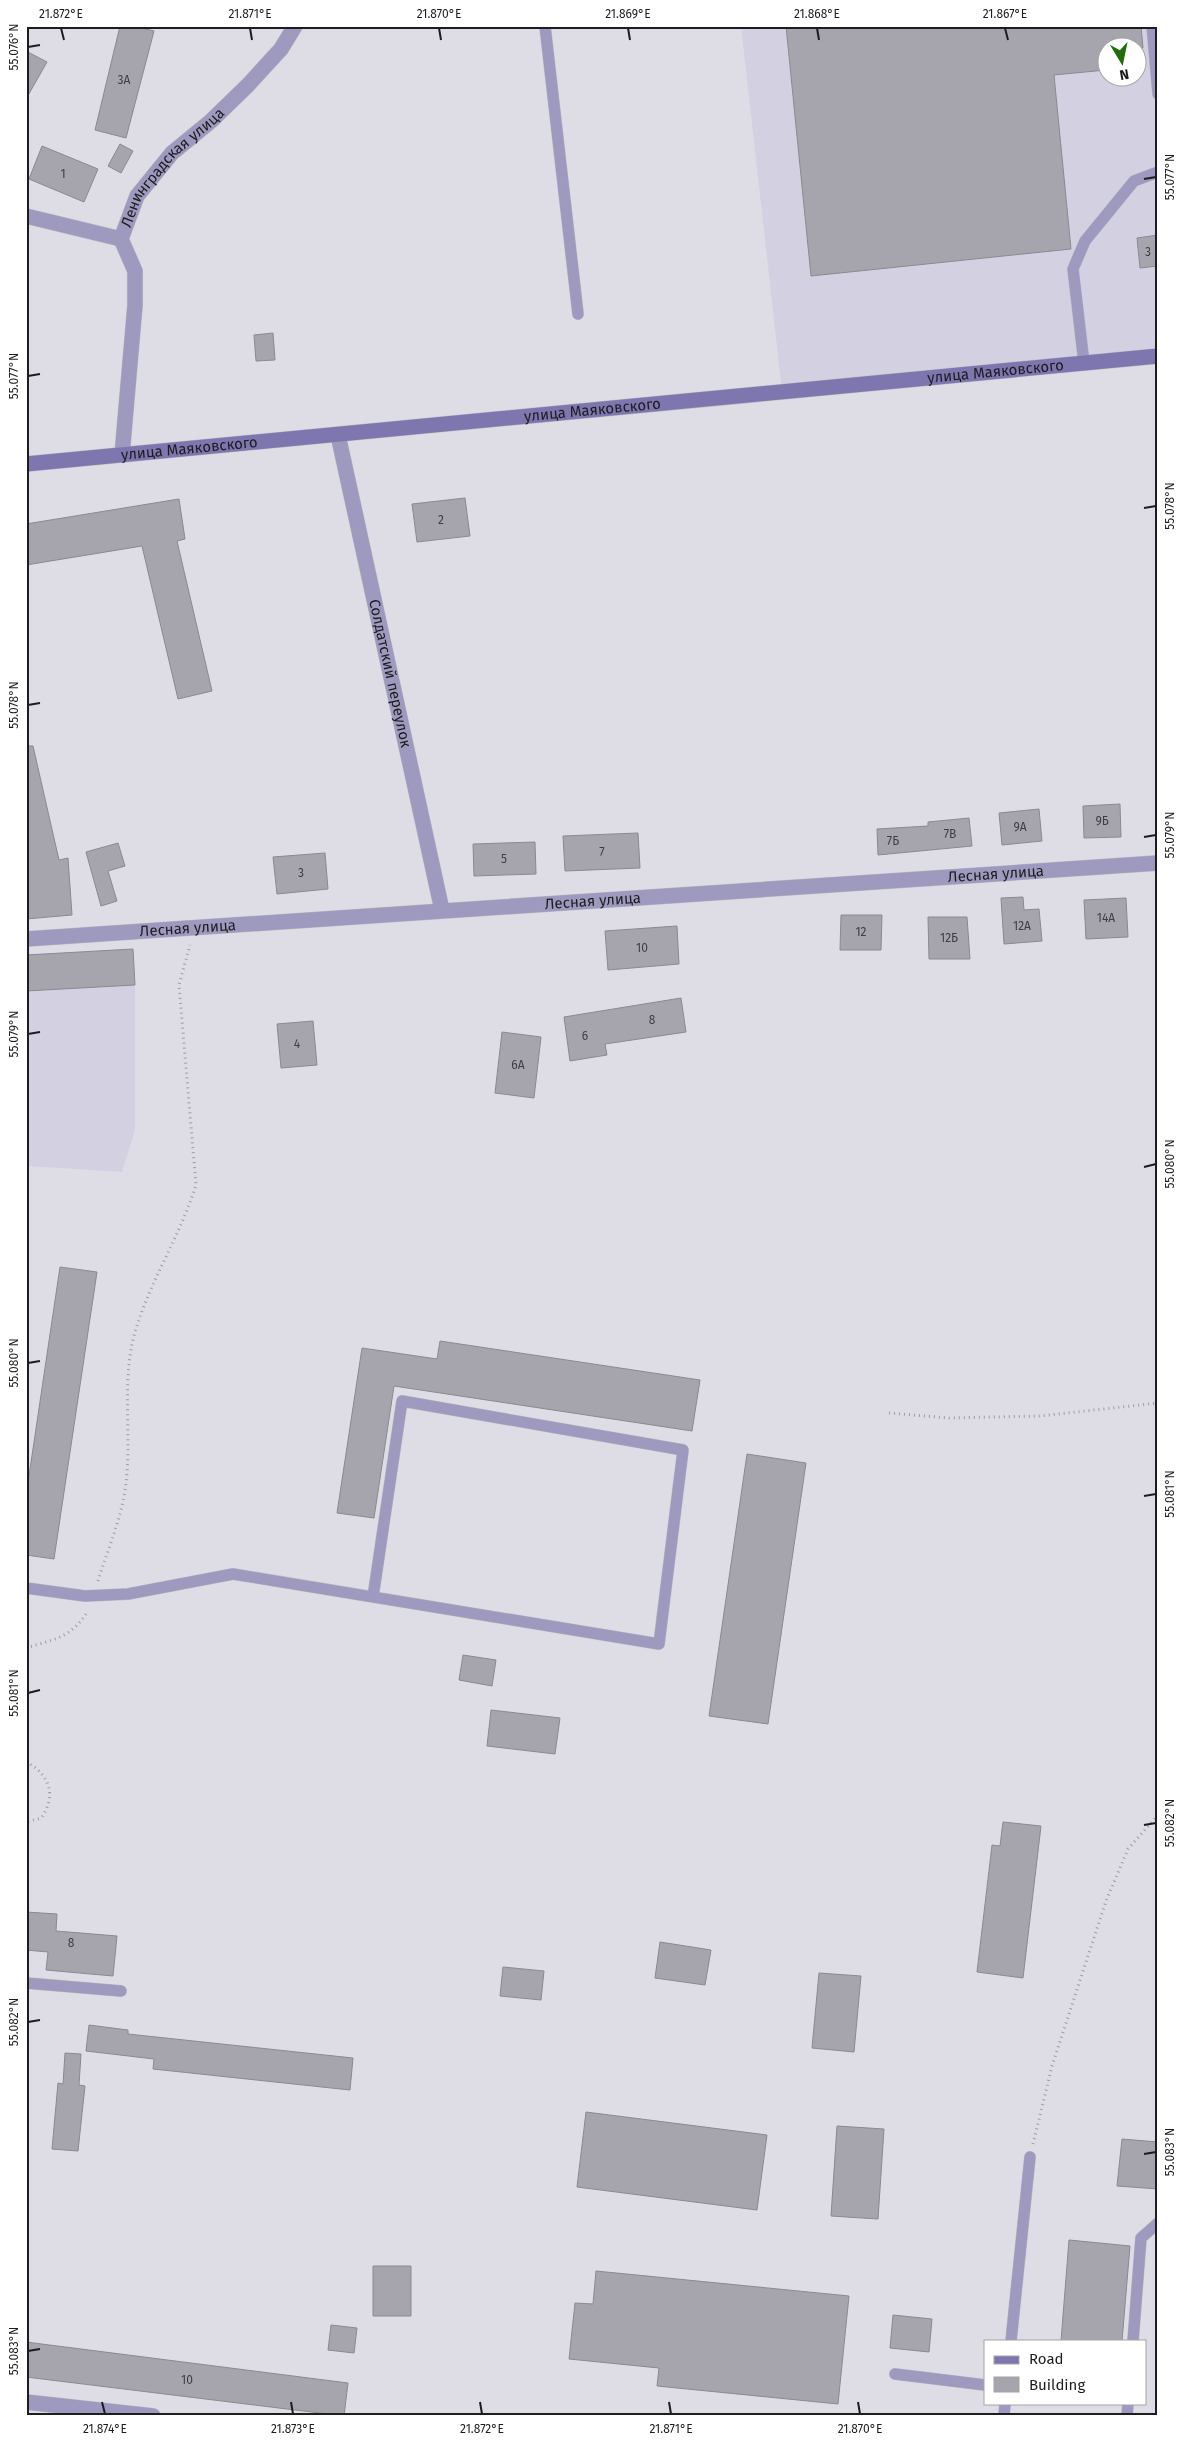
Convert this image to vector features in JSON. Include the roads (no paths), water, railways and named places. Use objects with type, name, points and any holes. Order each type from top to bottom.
[{"type":"street","name":"Ленинградская улица","points":[[26,216],[121,239],[137,196],[172,153],[211,121],[248,85],[281,49],[295,26]]},
{"type":"street","points":[[121,239],[135,271],[135,305],[122,455]]},
{"type":"street","name":"улица Маяковского","points":[[26,464],[1158,356]]},
{"type":"street","name":"Солдатский переулок","points":[[338,435],[442,910]]},
{"type":"street","name":"Лесная улица","points":[[26,939],[1158,863]]},
{"type":"street","points":[[26,2402],[153,2416]]},
{"type":"lane","points":[[545,26],[578,314]]},
{"type":"lane","points":[[1152,26],[1158,94]]},
{"type":"lane","points":[[1084,363],[1073,269],[1085,241],[1134,181],[1158,172]]},
{"type":"lane","points":[[26,1588],[94,1595],[128,1594],[233,1574],[659,1644],[683,1450],[402,1401],[373,1597]]},
{"type":"lane","points":[[26,1983],[121,1991]]},
{"type":"lane","points":[[1011,2340],[1030,2157]]},
{"type":"lane","points":[[1133,2340],[1141,2238],[1158,2223]]},
{"type":"lane","points":[[895,2374],[984,2385]]}]
